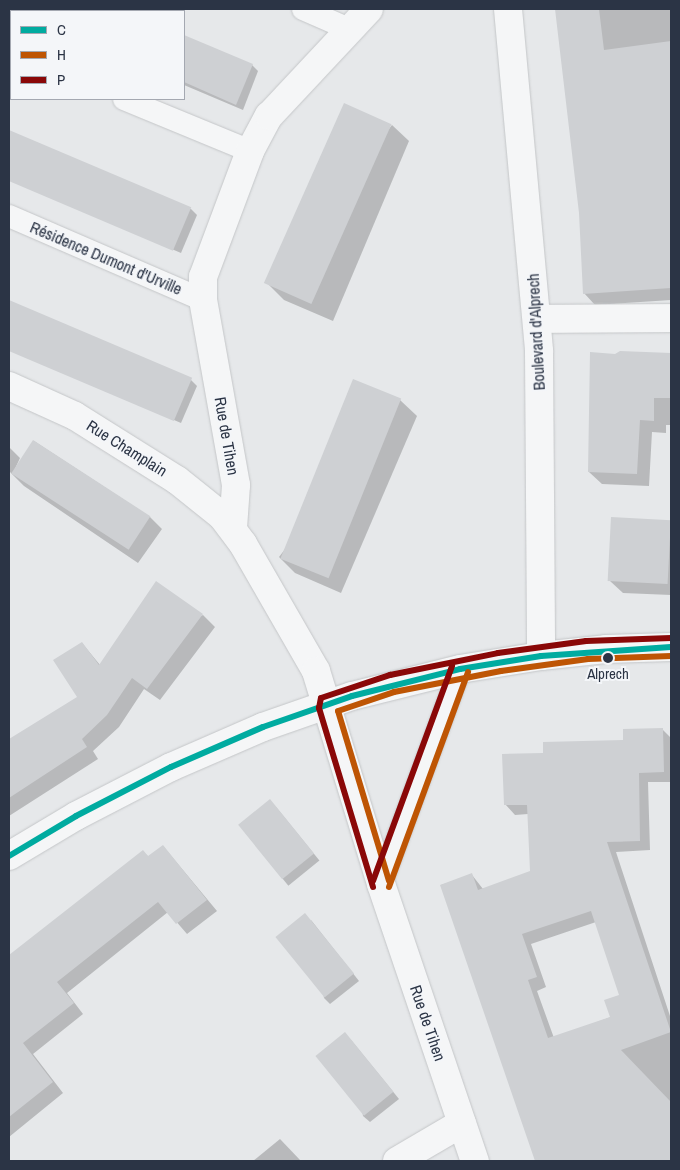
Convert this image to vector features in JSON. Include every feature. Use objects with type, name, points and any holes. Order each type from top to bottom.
[{"type":"street","name":"Rue de Tihen","points":[[369,9],[278,105],[250,151],[211,249],[203,277],[203,300],[236,485],[232,528],[310,660],[327,705],[381,884],[475,1161]]},
{"type":"street","name":"Boulevard d'Alprech","points":[[508,9],[537,320],[541,656]]},
{"type":"street","points":[[537,320],[671,318]]},
{"type":"street","name":"Rue Champlain","points":[[9,386],[75,416],[177,480],[232,528]]},
{"type":"street","points":[[9,856],[76,816],[171,766],[327,705],[392,684],[460,669],[541,656],[606,649],[671,648]]},
{"type":"street","points":[[397,1161],[462,1123]]},
{"type":"lane","points":[[303,9],[349,29]]},
{"type":"lane","points":[[126,100],[250,151]]},
{"type":"lane","name":"Résidence Dumont d'Urville","points":[[9,216],[203,300]]},
{"type":"lane","points":[[381,884],[460,669]]},
{"type":"building","points":[[555,9],[599,9],[604,50],[671,41],[671,288],[583,294],[579,213]]},
{"type":"building","points":[[185,35],[253,64],[236,105],[185,82]]},
{"type":"building","points":[[344,103],[392,124],[311,304],[264,283]]},
{"type":"building","points":[[9,130],[191,207],[173,251],[9,181]]},
{"type":"building","points":[[9,300],[192,378],[174,421],[9,351]]},
{"type":"building","points":[[620,351],[671,353],[671,398],[654,398],[654,421],[640,420],[637,474],[588,472],[590,352],[615,354]]},
{"type":"building","points":[[353,379],[401,398],[329,578],[280,559]]},
{"type":"building","points":[[33,440],[150,516],[129,550],[11,474]]},
{"type":"building","points":[[611,517],[671,520],[668,584],[608,581]]},
{"type":"building","points":[[156,581],[203,614],[147,689],[132,678],[107,715],[82,739],[87,747],[9,798],[9,739],[77,697],[53,660],[82,642],[99,665]]},
{"type":"building","points":[[663,728],[664,772],[639,773],[640,841],[607,842],[671,1032],[621,1050],[671,1102],[671,1161],[535,1161],[440,885],[472,873],[478,890],[530,871],[527,805],[504,805],[502,754],[543,753],[543,742],[623,740],[623,729]],"holes":[[[591,911],[619,995],[604,1000],[610,1017],[548,1038],[528,980],[537,977],[522,934]]]},
{"type":"building","points":[[270,799],[314,853],[282,879],[238,825]]},
{"type":"building","points":[[163,845],[207,900],[176,924],[158,902],[57,982],[74,1003],[23,1043],[53,1082],[9,1117],[9,955],[143,850],[148,856]]},
{"type":"building","points":[[305,913],[354,974],[325,998],[275,937]]},
{"type":"building","points":[[345,1032],[393,1092],[364,1116],[315,1056]]},
{"type":"transit line","name":"P","points":[[373,887],[319,708],[321,698],[390,675],[498,653],[586,641],[671,638]]},
{"type":"transit line","name":"C","points":[[9,856],[76,816],[171,767],[263,727],[352,696],[460,669],[541,656],[671,647]]},
{"type":"transit line","name":"H","points":[[389,881],[338,711],[394,692],[501,671],[588,659],[671,656]]},
{"type":"transit line","name":"P","points":[[373,881],[452,666]]},
{"type":"transit line","name":"H","points":[[389,887],[468,672]]},
{"type":"place","name":"Alprech","points":[[608,658]]}]
